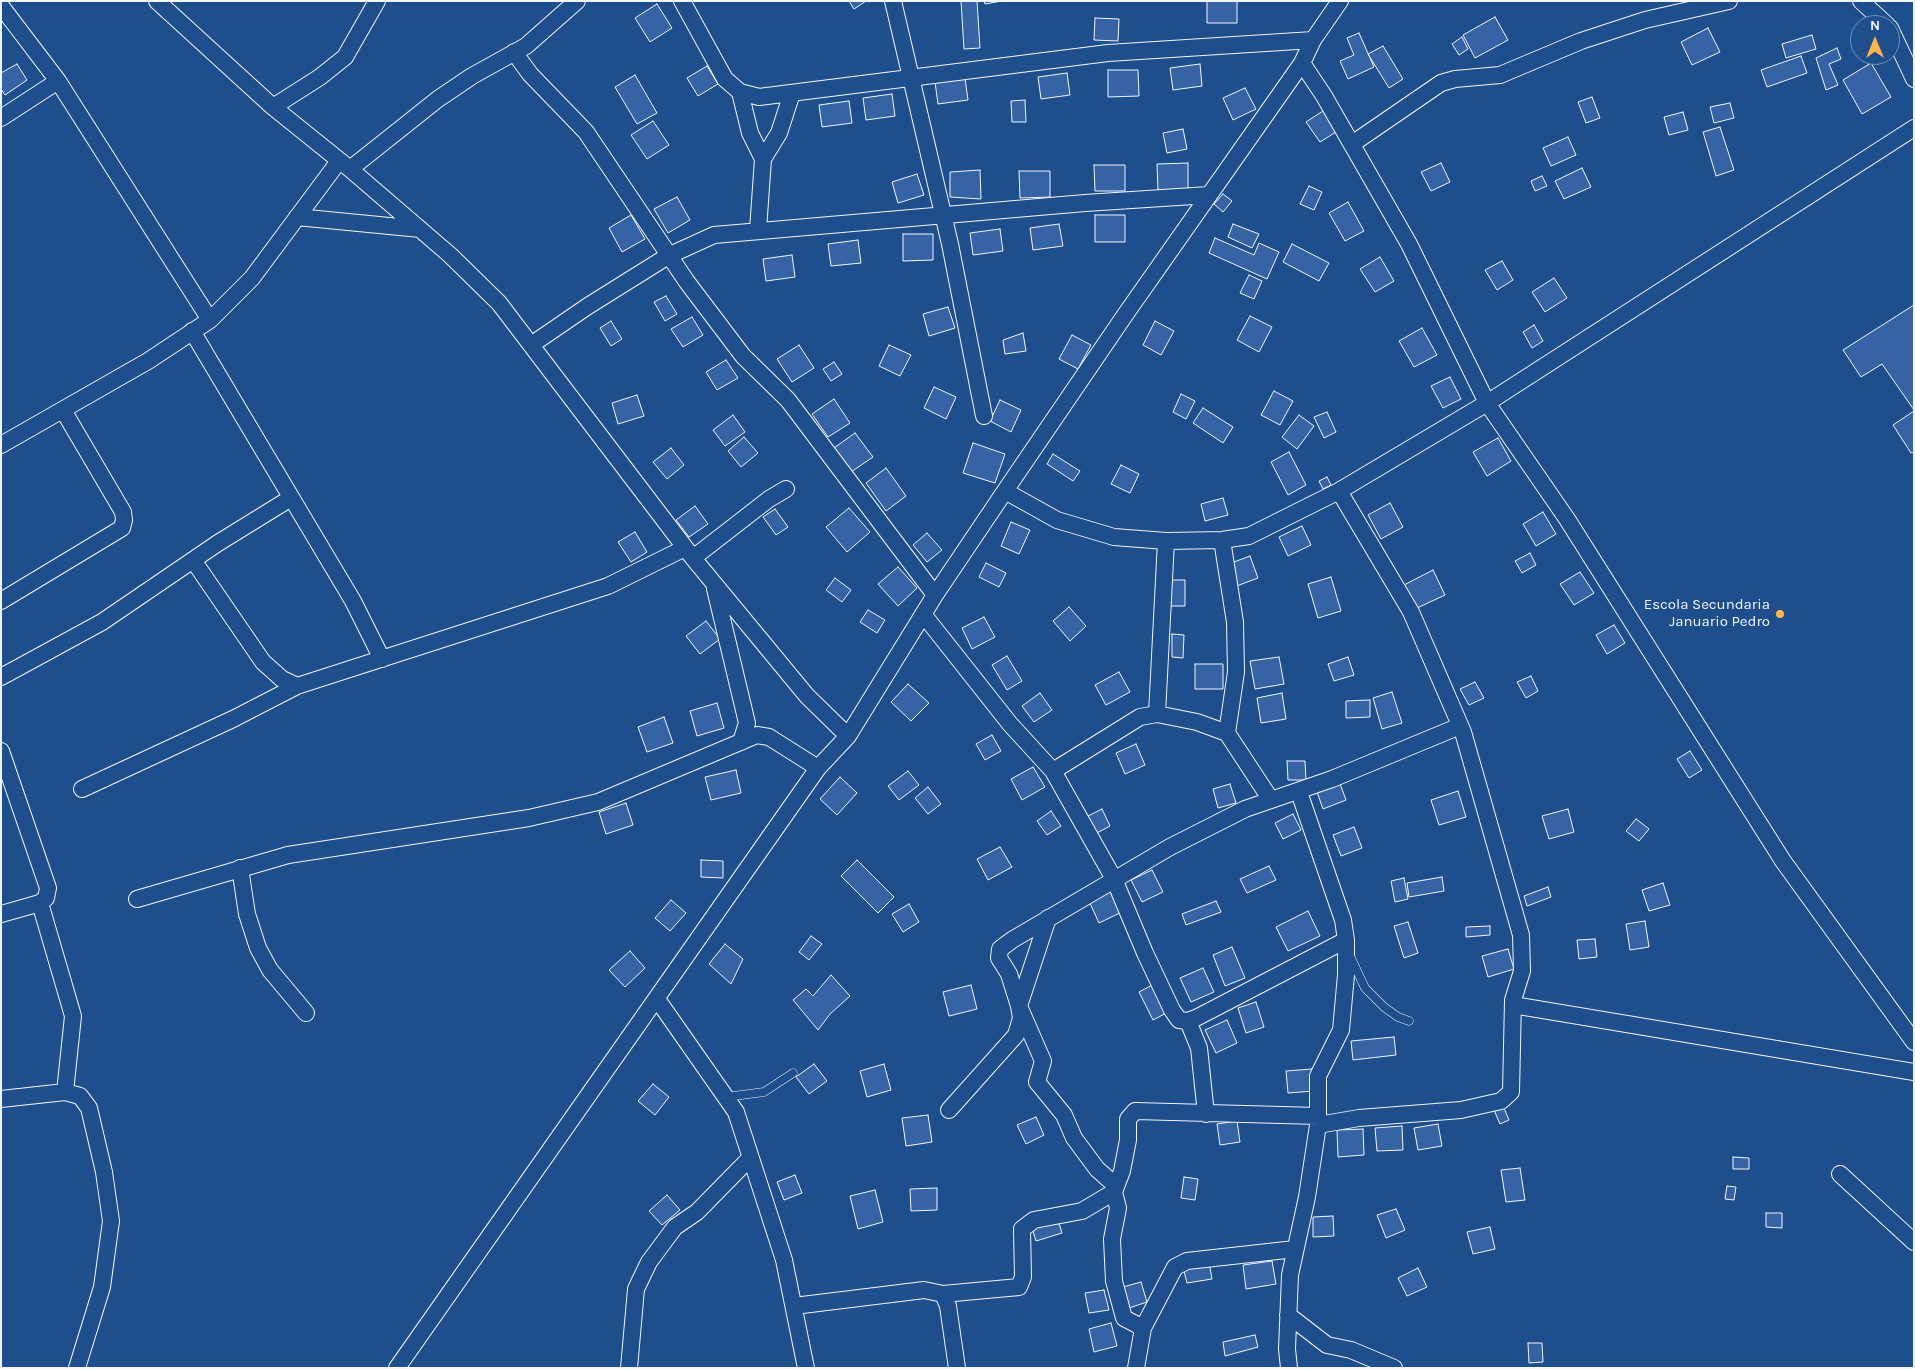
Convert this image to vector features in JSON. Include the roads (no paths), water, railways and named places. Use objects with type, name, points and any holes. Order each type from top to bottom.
[{"type":"street","points":[[157,1],[273,107],[345,165],[450,255],[499,303],[712,582],[807,696],[848,736]]},
{"type":"street","points":[[273,107],[320,77],[345,57],[377,1]]},
{"type":"street","points":[[1,445],[148,361],[210,320],[252,278],[297,217],[345,165],[438,99],[541,35],[576,1]]},
{"type":"street","points":[[682,1],[725,79],[740,92],[759,97],[1108,53],[1313,40]]},
{"type":"street","points":[[892,1],[943,215],[984,416]]},
{"type":"street","points":[[397,1368],[818,768],[848,736],[935,595],[1004,491],[1302,63],[1313,40],[1340,1]]},
{"type":"street","points":[[1352,144],[1441,83],[1455,79],[1500,75],[1581,41],[1645,20],[1729,1]]},
{"type":"street","points":[[1861,1],[1876,15]]},
{"type":"street","points":[[1,6],[58,81],[210,320]]},
{"type":"street","points":[[1900,49],[1914,79]]},
{"type":"street","points":[[514,52],[530,74],[586,132],[668,256],[743,356],[788,400],[935,595]]},
{"type":"street","points":[[1302,63],[1324,96],[1409,244],[1487,404],[1567,519],[1783,861],[1914,1042]]},
{"type":"street","points":[[1,118],[58,81]]},
{"type":"street","points":[[740,92],[750,133],[763,158]]},
{"type":"street","points":[[758,230],[763,158],[779,133],[792,93]]},
{"type":"street","points":[[1004,491],[1058,520],[1114,537],[1166,541],[1222,540],[1249,536],[1339,491],[1487,404],[1914,128]]},
{"type":"street","points":[[531,345],[588,306],[668,256],[714,235],[1085,203],[1209,195]]},
{"type":"street","points":[[297,217],[420,229]]},
{"type":"street","points":[[192,331],[353,601],[382,660]]},
{"type":"street","points":[[1,601],[122,528],[123,512],[64,410]]},
{"type":"street","points":[[82,790],[233,719],[297,686],[608,586],[689,553],[786,489]]},
{"type":"street","points":[[1143,1328],[1124,1318],[1114,1280],[1112,1239],[1118,1208],[1115,1189],[1122,1171],[1128,1140],[1128,1119],[1134,1111],[1318,1120],[1359,1118],[1461,1110],[1501,1102],[1511,1092],[1513,1004],[1522,970],[1520,935],[1502,865],[1460,726],[1411,612],[1339,491]]},
{"type":"street","points":[[1,677],[102,622],[193,560],[291,498]]},
{"type":"street","points":[[1222,540],[1235,622],[1236,672],[1227,733]]},
{"type":"street","points":[[1157,714],[1166,541]]},
{"type":"street","points":[[193,560],[263,662],[282,680],[297,686]]},
{"type":"street","points":[[712,582],[736,669],[747,723],[741,742]]},
{"type":"street","points":[[923,614],[1010,724],[1053,771],[1114,879],[1144,954],[1179,1020],[1188,1021],[1346,944]]},
{"type":"street","points":[[1053,771],[1140,717],[1157,714],[1197,722],[1227,733],[1271,800]]},
{"type":"street","points":[[1115,1189],[1074,1138],[1064,1114],[1037,1082],[1043,1061],[1019,1006],[1009,974],[999,958],[1000,949],[1048,918],[1170,847],[1245,809],[1299,792],[1460,726]]},
{"type":"street","points":[[136,899],[288,855],[529,818],[598,802],[757,735],[769,737],[818,768]]},
{"type":"street","points":[[1,751],[48,888],[46,898],[40,903],[1,914]]},
{"type":"street","points":[[1289,1368],[1287,1349],[1290,1275],[1308,1197],[1318,1120],[1318,1076],[1341,1030],[1346,944],[1343,920],[1299,792]]},
{"type":"street","points":[[240,868],[247,914],[258,948],[270,970],[306,1013]]},
{"type":"street","points":[[40,903],[73,1016],[66,1092]]},
{"type":"street","points":[[949,1110],[1016,1035],[1021,1018],[1019,1006],[1048,918]]},
{"type":"street","points":[[657,999],[736,1112],[784,1260],[806,1368]]},
{"type":"street","points":[[1513,1004],[1914,1072]]},
{"type":"street","points":[[1188,1021],[1199,1048],[1206,1114]]},
{"type":"street","points":[[1,1099],[66,1092],[80,1096],[89,1108],[104,1172],[111,1221],[102,1287],[77,1368]]},
{"type":"street","points":[[629,1368],[636,1289],[648,1262],[675,1227],[697,1212],[750,1158]]},
{"type":"street","points":[[1840,1174],[1914,1242]]},
{"type":"street","points":[[794,1306],[924,1290],[943,1294],[1019,1287],[1023,1277],[1022,1229],[1034,1220],[1082,1211],[1115,1189]]},
{"type":"street","points":[[1136,1368],[1143,1328],[1176,1268],[1181,1264],[1187,1261],[1296,1249]]},
{"type":"street","points":[[943,1294],[948,1306],[957,1368]]},
{"type":"street","points":[[1288,1315],[1327,1345],[1351,1350],[1394,1368]]},
{"type":"lane","points":[[1346,944],[1365,988],[1384,1007],[1398,1017],[1410,1021]]},
{"type":"lane","points":[[726,1096],[764,1092],[793,1073]]},
{"type":"place","name":"Escola Secundaria Januario Pedro","points":[[1780,614]]}]
